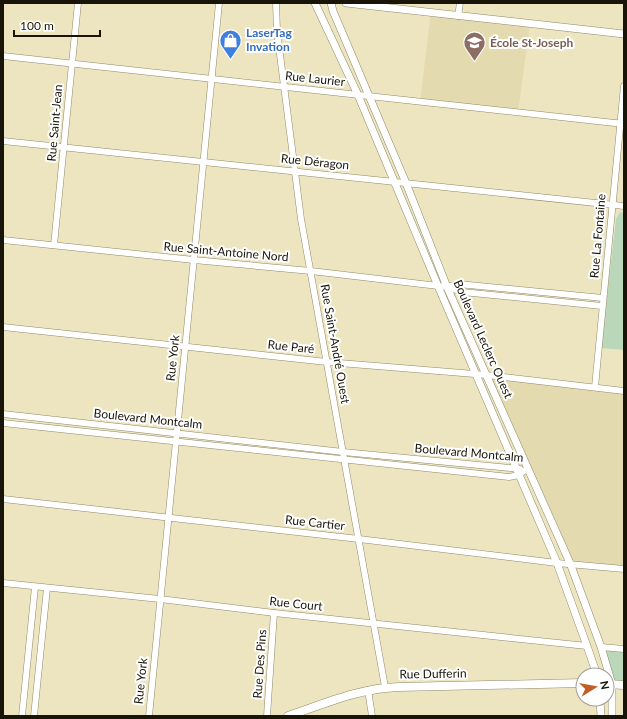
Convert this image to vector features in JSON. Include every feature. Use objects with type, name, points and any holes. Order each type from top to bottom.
[{"type":"main road","name":"Rue Dufferin","points":[[288,716],[368,690],[385,687],[575,683]]},
{"type":"street","name":"Rue Saint-Jean","points":[[54,245],[78,3]]},
{"type":"street","name":"Rue York","points":[[149,716],[219,3]]},
{"type":"street","name":"Rue Saint-André Ouest","points":[[276,3],[277,32],[294,171],[385,687]]},
{"type":"street","name":"Boulevard Leclerc Ouest","points":[[315,3],[358,95],[557,563],[594,667]]},
{"type":"street","name":"Boulevard Leclerc Ouest","points":[[331,3],[333,11],[406,183],[447,287],[570,563],[601,647],[605,667]]},
{"type":"street","points":[[346,3],[624,34]]},
{"type":"street","points":[[458,16],[460,3]]},
{"type":"street","name":"Rue Laurier","points":[[3,56],[622,123]]},
{"type":"street","name":"Rue La Fontaine","points":[[595,387],[612,204],[622,123],[624,86]]},
{"type":"street","name":"Rue Déragon","points":[[3,141],[624,206]]},
{"type":"street","name":"Rue Saint-Antoine Nord","points":[[3,240],[311,271],[447,287],[462,292],[602,306]]},
{"type":"street","name":"Rue Saint-Antoine Nord","points":[[447,287],[458,284],[603,298]]},
{"type":"street","name":"Rue Paré","points":[[3,327],[327,362],[487,375],[624,391]]},
{"type":"street","name":"Boulevard Montcalm","points":[[3,414],[177,432],[518,472]]},
{"type":"street","name":"Boulevard Montcalm","points":[[3,423],[509,477],[528,468]]},
{"type":"street","name":"Rue Cartier","points":[[3,499],[557,563],[624,569]]},
{"type":"street","name":"Rue Court","points":[[3,583],[587,646]]},
{"type":"street","points":[[22,716],[35,587]]},
{"type":"street","points":[[34,716],[47,588]]},
{"type":"street","name":"Rue Des Pins","points":[[267,716],[274,613]]},
{"type":"street","points":[[601,647],[624,649]]},
{"type":"street","points":[[28,654],[40,655]]},
{"type":"street","points":[[368,690],[372,716]]},
{"type":"shaded area","name":"École St-Joseph","points":[[431,12],[530,24],[518,112],[420,102]]},
{"type":"shaded area","points":[[487,375],[624,391],[624,569],[570,563]]},
{"type":"green space","points":[[620,212],[624,213],[624,350],[601,348],[616,219]]},
{"type":"green space","points":[[603,649],[624,651],[624,685],[615,685],[615,667],[608,667]]},
{"type":"place","name":"LaserTag Invation","points":[[231,60]]},
{"type":"place","name":"École St-Joseph","points":[[475,62]]}]
